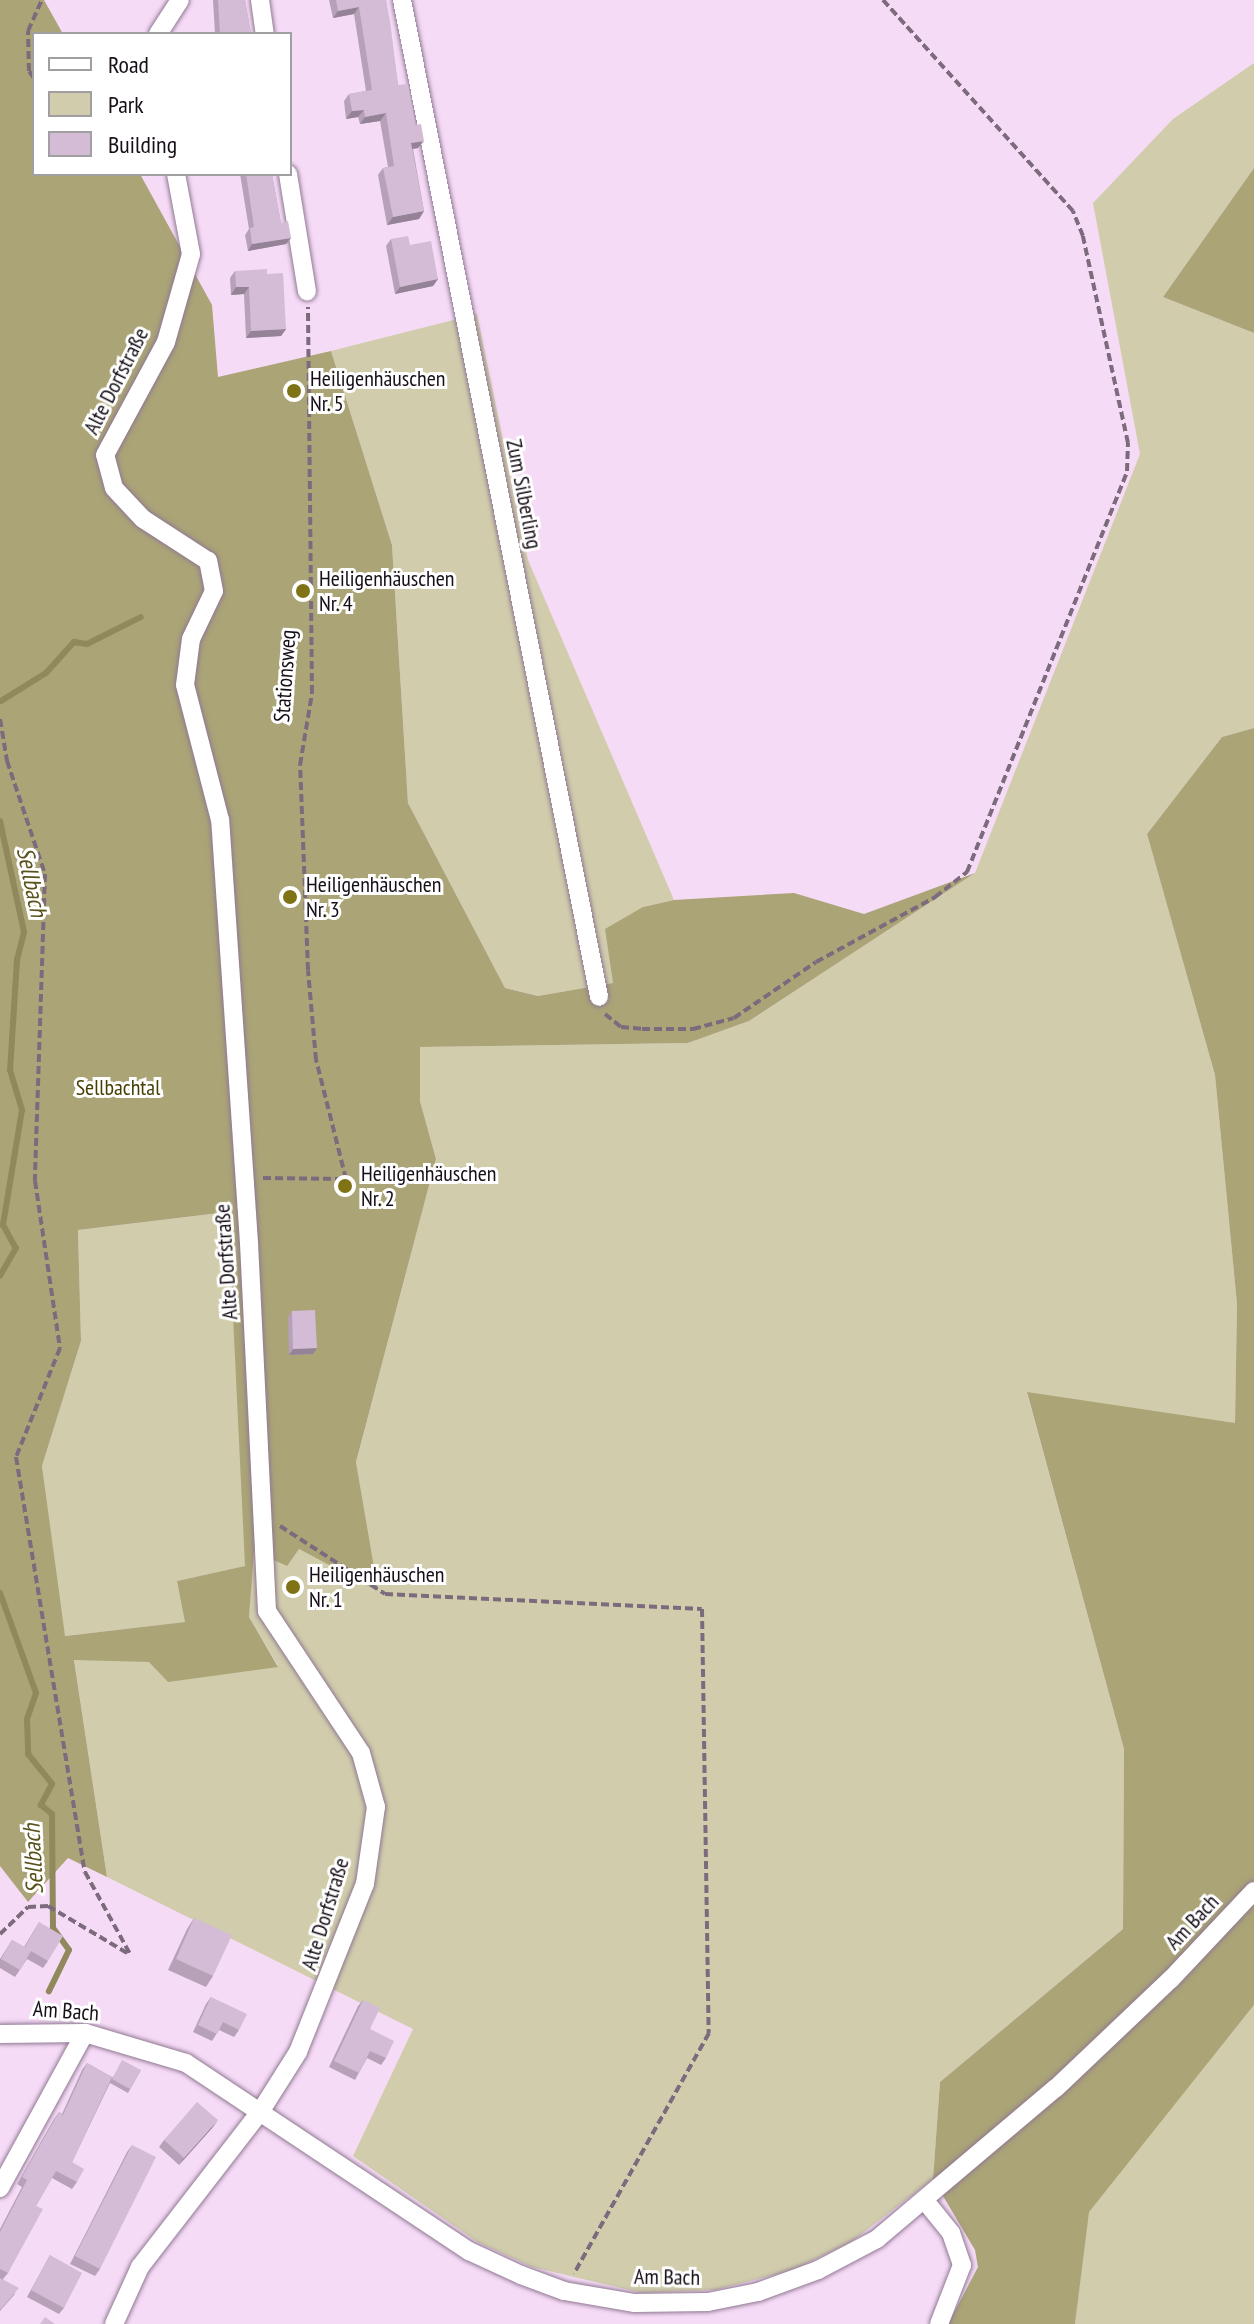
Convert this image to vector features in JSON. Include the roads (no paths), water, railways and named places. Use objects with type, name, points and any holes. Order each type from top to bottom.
[{"type":"street","points":[[159,32],[180,0]]},
{"type":"street","points":[[260,0],[265,32]]},
{"type":"street","name":"Zum Silberling","points":[[402,0],[599,997]]},
{"type":"street","name":"Alte Dorfstraße","points":[[114,2324],[140,2267],[262,2109],[298,2052],[326,1992],[365,1884],[376,1807],[361,1753],[267,1611],[244,1178],[220,820],[185,685],[191,639],[214,591],[208,561],[143,519],[114,488],[105,455],[166,342],[191,254],[176,176]]},
{"type":"street","points":[[288,176],[307,291]]},
{"type":"street","name":"Am Bach","points":[[0,2034],[85,2033],[186,2063],[262,2109],[469,2251],[564,2291],[635,2303],[708,2302],[758,2292],[818,2270],[877,2239],[926,2202],[1171,1979],[1254,1891]]},
{"type":"street","points":[[0,2188],[85,2033]]},
{"type":"street","points":[[926,2202],[951,2233],[962,2265],[939,2324]]},
{"type":"waterway","points":[[1,701],[46,673],[74,642],[87,644],[141,617]]},
{"type":"waterway","name":"Sellbach","points":[[0,821],[24,932],[17,960],[10,1070],[22,1110],[3,1225],[16,1248],[0,1276]]},
{"type":"waterway","name":"Sellbach","points":[[0,1593],[36,1693],[27,1719],[28,1754],[52,1784],[41,1805],[52,1814],[53,1928],[69,1950],[49,1991]]},
{"type":"place","name":"Heiligenhäuschen Nr. 5","points":[[294,391]]},
{"type":"place","name":"Heiligenhäuschen Nr. 4","points":[[303,591]]},
{"type":"place","name":"Heiligenhäuschen Nr. 3","points":[[290,897]]},
{"type":"place","name":"Heiligenhäuschen Nr. 2","points":[[345,1186]]},
{"type":"place","name":"Heiligenhäuschen Nr. 1","points":[[293,1587]]},
{"type":"park label","name":"Sellbachtal","points":[[118,1088]]}]
